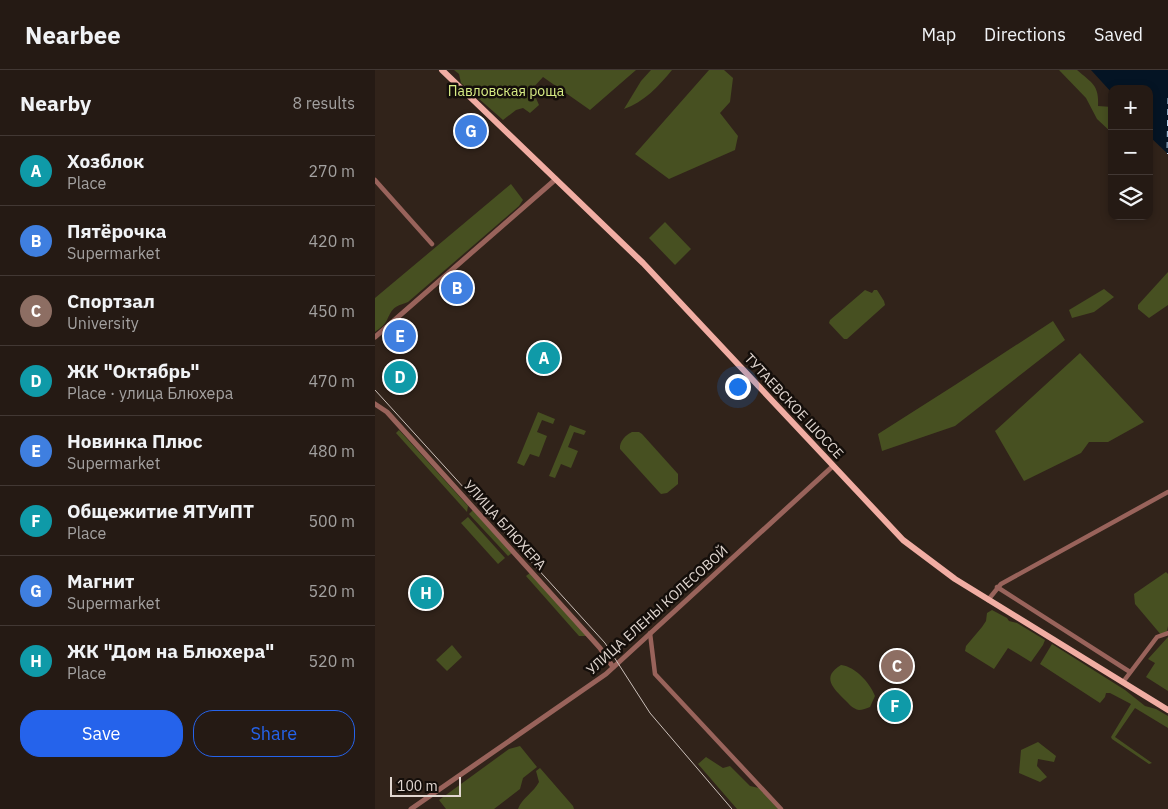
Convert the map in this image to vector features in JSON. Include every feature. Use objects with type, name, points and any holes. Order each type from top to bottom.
[{"type":"main road","name":"ТУТАЕВСКОЕ ШОССЕ","points":[[442,70],[643,263],[833,466],[898,534],[919,553],[988,600],[1168,710]]},
{"type":"street","points":[[375,338],[556,179]]},
{"type":"street","points":[[375,180],[432,244]]},
{"type":"street","name":"УЛИЦА БЛЮХЕРА","points":[[375,404],[387,412],[514,551],[600,648],[613,667]]},
{"type":"street","name":"УЛИЦА ЕЛЕНЫ КОЛЕСОВОЙ","points":[[411,809],[606,674],[833,466]]},
{"type":"street","points":[[988,600],[997,587],[1168,492]]},
{"type":"street","points":[[997,587],[1130,672]]},
{"type":"street","points":[[650,632],[655,674],[781,809]]},
{"type":"street","points":[[1123,682],[1157,637],[1168,633]]},
{"type":"green space","name":"Павловская роща","points":[[454,70],[636,70],[590,110],[543,77],[532,89],[539,105],[530,113],[523,108],[516,110],[503,120],[461,83],[459,74]]},
{"type":"green space","points":[[651,70],[672,70],[651,93],[624,109],[641,81]]},
{"type":"green space","points":[[709,70],[724,70],[733,78],[730,102],[720,113],[738,136],[735,150],[669,179],[635,154]]},
{"type":"green space","points":[[1059,70],[1077,70],[1093,85],[1097,93],[1098,106],[1108,107],[1108,129],[1097,119],[1086,98]]},
{"type":"green space","points":[[511,184],[523,200],[519,206],[408,302],[395,308],[385,324],[375,332],[375,298]]},
{"type":"green space","points":[[665,222],[691,249],[675,265],[649,238]]},
{"type":"green space","points":[[1168,272],[1168,305],[1149,318],[1138,309],[1138,305]]},
{"type":"green space","points":[[1104,289],[1114,297],[1094,312],[1072,318],[1069,310]]},
{"type":"green space","points":[[865,290],[872,293],[874,290],[877,290],[885,305],[847,339],[844,339],[829,323],[830,320]]},
{"type":"green space","points":[[1053,321],[1065,340],[955,426],[882,451],[878,434]]},
{"type":"green space","points":[[1080,353],[1144,422],[1108,442],[1089,442],[1081,453],[1024,481],[995,431]]},
{"type":"green space","points":[[538,412],[555,419],[553,424],[542,420],[537,432],[547,436],[539,457],[530,454],[524,466],[517,463]]},
{"type":"green space","points":[[570,425],[586,431],[584,435],[574,432],[568,447],[578,451],[571,468],[561,464],[555,478],[549,476]]},
{"type":"green space","points":[[399,430],[468,506],[467,512],[396,433]]},
{"type":"green space","points":[[632,432],[642,434],[678,474],[678,484],[667,493],[661,494],[620,449],[623,439]]},
{"type":"green space","points":[[473,510],[512,553],[508,556],[469,514]]},
{"type":"green space","points":[[468,517],[505,558],[498,564],[461,523]]},
{"type":"green space","points":[[1166,572],[1168,574],[1168,626],[1167,631],[1162,636],[1135,604],[1134,594]]},
{"type":"green space","points":[[530,573],[588,636],[579,636],[526,576]]},
{"type":"green space","points":[[992,610],[1045,640],[1031,662],[1008,648],[994,669],[965,651],[966,646],[986,621],[987,613]]},
{"type":"green space","points":[[1168,637],[1168,691],[1146,677],[1155,663],[1148,659]]},
{"type":"green space","points":[[1052,644],[1125,690],[1145,706],[1156,709],[1168,716],[1168,728],[1135,708],[1115,737],[1152,763],[1149,764],[1111,737],[1131,704],[1110,693],[1106,693],[1100,703],[1040,664]]},
{"type":"green space","points":[[452,645],[462,657],[447,671],[436,660]]},
{"type":"green space","points":[[841,665],[857,672],[870,686],[875,696],[870,707],[860,710],[855,709],[833,687],[830,678],[835,669]]},
{"type":"green space","points":[[1038,742],[1056,756],[1054,762],[1038,759],[1037,766],[1047,777],[1040,782],[1019,773],[1021,750]]},
{"type":"green space","points":[[520,746],[537,767],[523,778],[520,789],[494,809],[446,809],[439,800],[509,749]]},
{"type":"green space","points":[[706,757],[723,768],[730,766],[750,786],[759,788],[778,809],[737,809],[698,764]]},
{"type":"green space","points":[[540,768],[574,809],[518,809],[539,782],[536,771]]},
{"type":"water","points":[[1091,70],[1168,70],[1168,154],[1153,140],[1153,85],[1108,85],[1108,89]]},
{"type":"ferry route","points":[[1168,98],[1168,154]]},
{"type":"tram line","points":[[375,390],[605,643],[650,713],[732,809]]},
{"type":"place","name":"Магнит","points":[[471,131]]},
{"type":"place","name":"Пятёрочка","points":[[457,288]]},
{"type":"place","name":"Новинка Плюс","points":[[400,336]]},
{"type":"place","name":"Хозблок","points":[[544,358]]},
{"type":"place","name":"ЖК \"Октябрь\"","points":[[400,377]]},
{"type":"place","name":"ЖК \"Дом на Блюхера\"","points":[[426,593]]},
{"type":"place","name":"Спортзал","points":[[897,666]]},
{"type":"place","name":"Общежитие ЯТУиПТ","points":[[895,706]]}]
